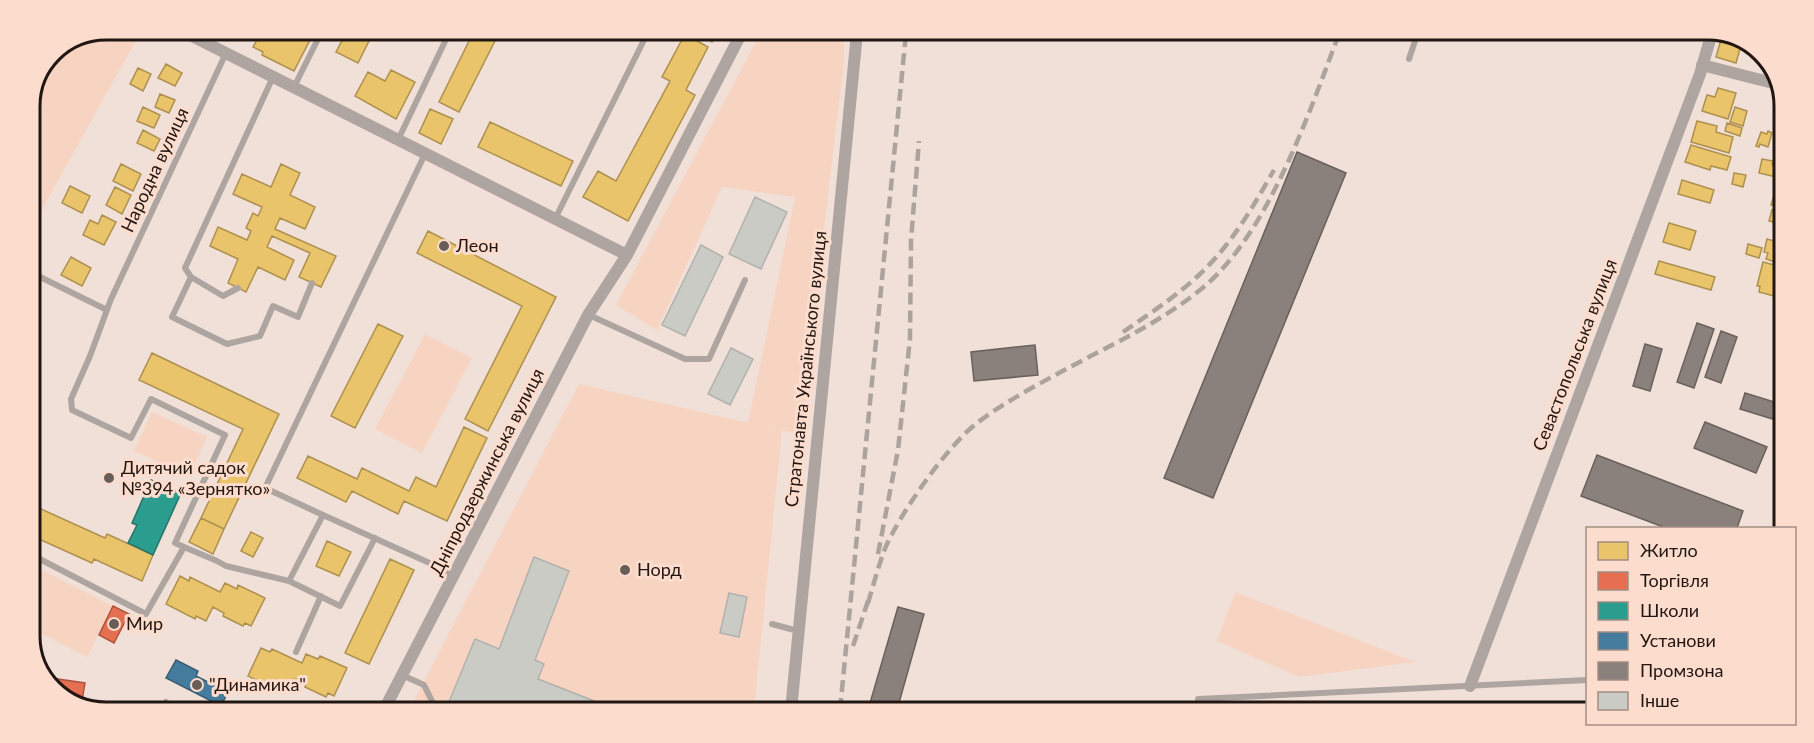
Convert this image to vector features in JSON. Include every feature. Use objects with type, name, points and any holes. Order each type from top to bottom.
[{"type":"street","points":[[201,40],[627,255]]},
{"type":"street","name":"Дніпродзержинська вулиця","points":[[388,702],[588,315],[627,255],[738,40]]},
{"type":"street","name":"Стратонавта Українського вулиця","points":[[792,702],[856,40]]},
{"type":"street","name":"Севастопольська вулиця","points":[[1470,686],[1710,40]]},
{"type":"street","points":[[1702,65],[1768,82]]},
{"type":"lane","points":[[294,88],[318,40]]},
{"type":"lane","points":[[398,140],[446,40]]},
{"type":"lane","points":[[555,219],[644,40]]},
{"type":"lane","points":[[1410,59],[1416,40]]},
{"type":"lane","name":"Народна вулиця","points":[[183,547],[175,543],[225,435],[151,399],[131,438],[72,410],[71,399],[90,356],[111,298],[226,53]]},
{"type":"lane","points":[[238,288],[223,296],[192,277],[185,268],[273,77]]},
{"type":"lane","points":[[425,154],[265,488],[454,573]]},
{"type":"lane","points":[[40,277],[106,310]]},
{"type":"lane","points":[[192,277],[172,317],[227,344],[260,336],[273,306],[298,316],[312,283]]},
{"type":"lane","points":[[588,315],[685,359],[709,359],[745,280]]},
{"type":"lane","points":[[289,581],[323,515]]},
{"type":"lane","points":[[41,560],[146,614],[183,547],[226,566],[289,581],[340,606],[375,538]]},
{"type":"lane","points":[[296,652],[321,596]]},
{"type":"lane","points":[[772,624],[798,631]]},
{"type":"lane","points":[[402,675],[424,685],[432,702]]},
{"type":"lane","points":[[1198,699],[1586,680]]},
{"type":"shaded area","points":[[107,40],[136,40],[40,213],[40,107],[46,81],[52,70],[60,60],[81,46]]},
{"type":"shaded area","name":"Норд","points":[[757,40],[844,40],[844,60],[816,297],[803,434],[768,428],[782,431],[755,702],[413,702],[579,384],[748,423],[795,197],[722,187],[657,330],[616,305]]},
{"type":"shaded area","points":[[425,334],[472,358],[422,453],[375,429]]},
{"type":"shaded area","points":[[152,412],[207,437],[189,476],[134,451]]},
{"type":"shaded area","points":[[41,569],[113,606],[87,657],[41,634]]},
{"type":"shaded area","points":[[1235,592],[1415,662],[1299,677],[1217,641]]},
{"type":"building: Житло","points":[[257,40],[310,40],[294,71],[262,55],[263,52],[253,47]]},
{"type":"building: Житло","points":[[342,40],[370,40],[358,63],[336,52]]},
{"type":"building: Житло","points":[[470,40],[495,40],[459,112],[439,102]]},
{"type":"building: Житло","points":[[682,40],[696,40],[708,47],[686,90],[695,95],[628,221],[583,197],[598,171],[616,181],[670,81],[662,77]]},
{"type":"building: Житло","points":[[1720,42],[1740,49],[1736,63],[1716,57]]},
{"type":"building: Житло","points":[[166,64],[182,73],[175,86],[158,78]]},
{"type":"building: Житло","points":[[138,68],[151,74],[143,91],[130,84]]},
{"type":"building: Житло","points":[[391,70],[415,82],[396,119],[355,96],[368,72],[385,81]]},
{"type":"building: Житло","points":[[1718,88],[1736,93],[1728,119],[1702,111],[1707,95],[1715,97]]},
{"type":"building: Житло","points":[[160,94],[175,100],[169,113],[155,107]]},
{"type":"building: Житло","points":[[143,107],[160,115],[154,128],[137,121]]},
{"type":"building: Житло","points":[[1735,107],[1747,111],[1743,126],[1730,122]]},
{"type":"building: Житло","points":[[430,109],[453,119],[441,144],[419,133]]},
{"type":"building: Житло","points":[[1697,121],[1717,126],[1716,132],[1733,137],[1729,153],[1691,142]]},
{"type":"building: Житло","points":[[490,122],[573,161],[561,186],[478,147]]},
{"type":"building: Житло","points":[[1727,123],[1742,128],[1740,136],[1725,131]]},
{"type":"building: Житло","points":[[143,130],[160,139],[154,151],[137,143]]},
{"type":"building: Житло","points":[[1768,131],[1772,133],[1768,147],[1760,144],[1759,147],[1756,146],[1761,132],[1767,134]]},
{"type":"building: Житло","points":[[1691,145],[1731,157],[1727,170],[1711,166],[1710,170],[1685,162]]},
{"type":"building: Житло","points":[[1762,159],[1773,161],[1773,176],[1759,173]]},
{"type":"building: Житло","points":[[121,164],[141,174],[133,191],[113,181]]},
{"type":"building: Житло","points":[[281,164],[300,173],[290,195],[315,207],[305,229],[280,218],[275,229],[336,256],[321,287],[299,277],[310,253],[272,236],[267,247],[294,260],[285,280],[258,267],[246,292],[228,283],[238,259],[210,246],[218,227],[247,240],[251,231],[246,228],[253,213],[258,216],[262,207],[233,194],[242,174],[271,187]]},
{"type":"building: Житло","points":[[1734,173],[1746,175],[1743,187],[1732,184]]},
{"type":"building: Житло","points":[[1682,180],[1714,190],[1710,203],[1678,194]]},
{"type":"building: Житло","points":[[70,186],[90,196],[82,213],[62,203]]},
{"type":"building: Житло","points":[[115,187],[131,195],[122,214],[106,205]]},
{"type":"building: Житло","points":[[1772,210],[1773,210],[1773,222],[1769,221]]},
{"type":"building: Житло","points":[[102,215],[116,222],[104,245],[83,235],[90,220],[98,224]]},
{"type":"building: Житло","points":[[1669,223],[1696,231],[1690,250],[1663,242]]},
{"type":"building: Житло","points":[[428,231],[556,297],[488,431],[465,419],[522,306],[417,253]]},
{"type":"building: Житло","points":[[1767,239],[1773,241],[1773,261],[1766,259],[1768,253],[1764,252]]},
{"type":"building: Житло","points":[[1748,244],[1762,248],[1759,258],[1746,254]]},
{"type":"building: Житло","points":[[71,257],[91,268],[82,286],[61,275]]},
{"type":"building: Житло","points":[[1659,261],[1715,277],[1711,290],[1655,274]]},
{"type":"building: Житло","points":[[1763,262],[1773,265],[1773,296],[1759,292],[1760,286],[1757,286]]},
{"type":"building: Житло","points":[[378,324],[403,336],[355,428],[331,416]]},
{"type":"building: Житло","points":[[152,353],[279,414],[224,529],[201,518],[243,429],[139,380]]},
{"type":"building: Житло","points":[[464,427],[487,438],[447,521],[404,501],[398,514],[352,491],[346,502],[297,478],[308,456],[357,479],[362,468],[409,491],[416,477],[436,487]]},
{"type":"building: Житло","points":[[41,509],[105,538],[107,534],[153,555],[142,581],[94,559],[92,563],[41,540]]},
{"type":"building: Житло","points":[[201,518],[224,529],[213,554],[189,542]]},
{"type":"building: Житло","points":[[251,532],[263,538],[253,557],[241,551]]},
{"type":"building: Житло","points":[[327,541],[351,552],[339,576],[316,566]]},
{"type":"building: Житло","points":[[390,559],[414,570],[369,664],[345,653]]},
{"type":"building: Житло","points":[[180,576],[189,581],[190,577],[220,592],[225,583],[237,589],[238,585],[265,598],[251,626],[245,623],[243,626],[223,616],[224,613],[213,607],[206,621],[196,616],[195,619],[166,604]]},
{"type":"building: Житло","points":[[261,648],[270,652],[272,649],[302,663],[306,654],[318,659],[320,656],[347,668],[334,696],[328,693],[326,697],[305,687],[306,684],[295,679],[289,693],[279,688],[278,691],[248,676]]},
{"type":"building: Торгівля","name":"Мир","points":[[113,606],[129,614],[114,643],[99,635]]},
{"type":"building: Торгівля","points":[[56,679],[85,683],[83,698],[66,689]]},
{"type":"building: Школи","points":[[151,480],[181,493],[153,555],[128,543],[137,525],[132,523]]},
{"type":"building: Установи","name":"\"Динамика\"","points":[[176,660],[198,671],[196,676],[228,692],[223,702],[213,702],[166,678]]},
{"type":"building: Промзона","points":[[1297,152],[1346,173],[1213,498],[1164,478]]},
{"type":"building: Промзона","points":[[1697,323],[1714,329],[1694,388],[1677,382]]},
{"type":"building: Промзона","points":[[1721,331],[1737,337],[1721,383],[1705,377]]},
{"type":"building: Промзона","points":[[1645,344],[1662,349],[1650,391],[1633,386]]},
{"type":"building: Промзона","points":[[1035,345],[1038,375],[974,381],[971,352]]},
{"type":"building: Промзона","points":[[1745,393],[1774,402],[1774,419],[1740,409]]},
{"type":"building: Промзона","points":[[1705,422],[1767,447],[1756,473],[1694,448]]},
{"type":"building: Промзона","points":[[1597,455],[1743,511],[1737,527],[1663,527],[1581,496]]},
{"type":"building: Промзона","points":[[898,607],[924,614],[899,702],[870,702]]},
{"type":"building: Інше","points":[[755,197],[787,212],[761,269],[729,254]]},
{"type":"building: Інше","points":[[701,245],[723,257],[685,336],[662,325]]},
{"type":"building: Інше","points":[[731,348],[753,359],[730,405],[708,394]]},
{"type":"building: Інше","points":[[534,557],[569,571],[535,660],[544,664],[538,679],[597,702],[449,702],[475,639],[499,649]]},
{"type":"building: Інше","points":[[729,593],[747,597],[739,637],[720,633]]},
{"type":"railway","points":[[841,702],[905,40]]},
{"type":"railway","points":[[868,603],[884,551],[900,519],[924,482],[965,434],[1011,400],[1174,309],[1206,285],[1229,261],[1250,233],[1285,168],[1315,99],[1337,40]]},
{"type":"railway","points":[[878,554],[898,450],[910,339],[911,240],[919,141]]},
{"type":"railway","points":[[1123,332],[1163,305],[1211,263],[1241,225],[1274,170]]},
{"type":"railway","points":[[853,646],[870,595]]},
{"type":"place","name":"Леон","points":[[444,246]]},
{"type":"place","name":"Дитячий садок №394 «Зернятко»","points":[[109,478]]},
{"type":"place","name":"Норд","points":[[625,570]]},
{"type":"place","name":"Мир","points":[[114,624]]},
{"type":"place","name":"\"Динамика\"","points":[[197,685]]}]
